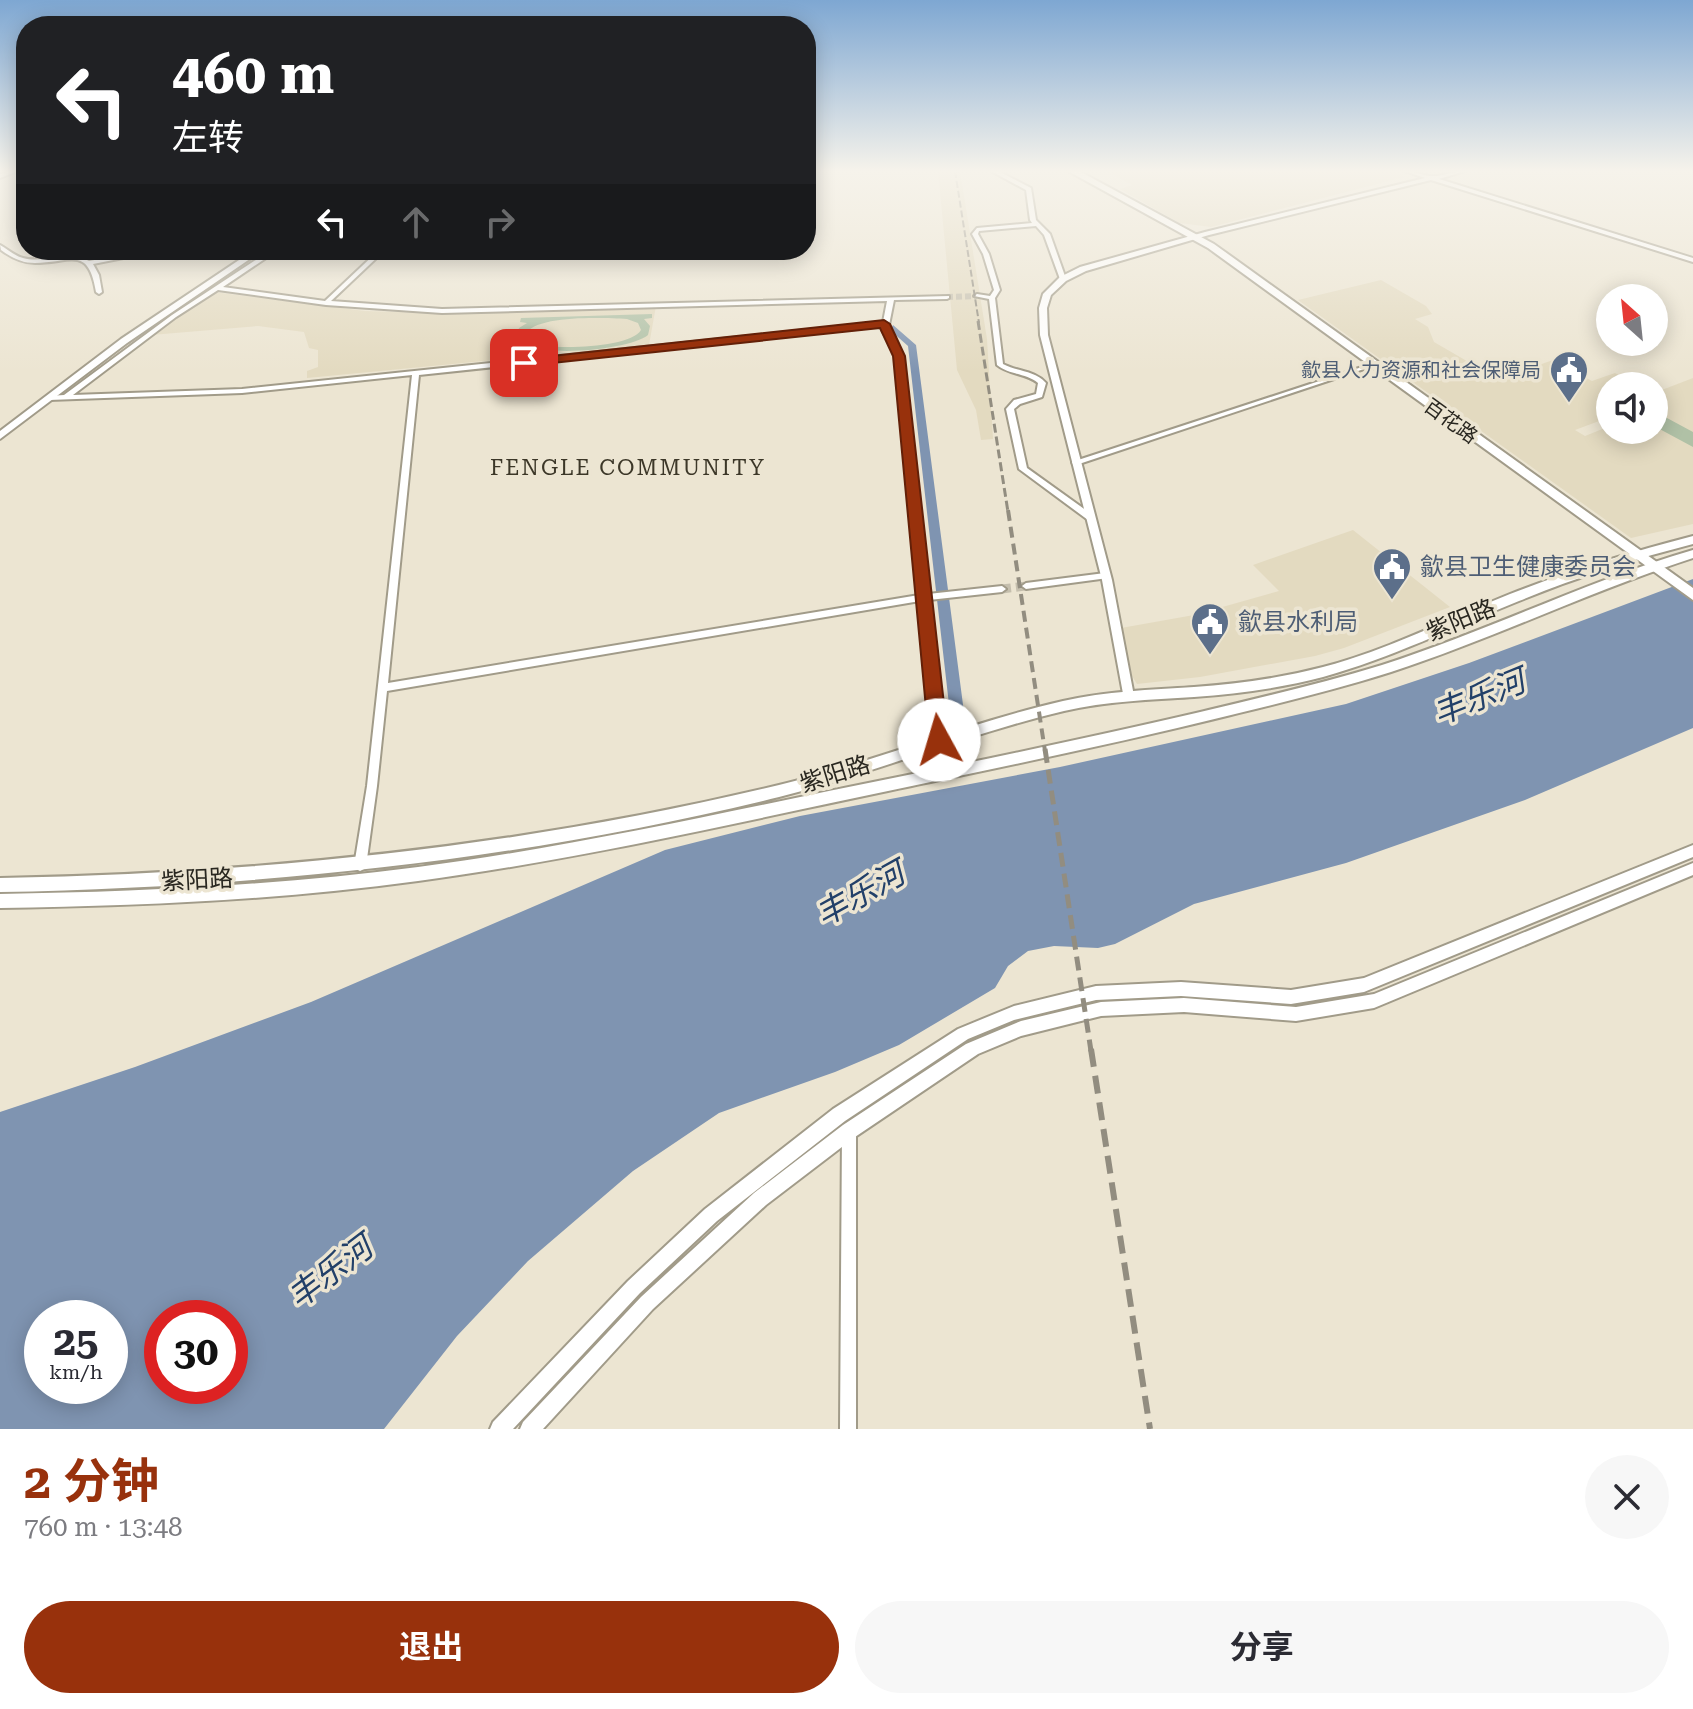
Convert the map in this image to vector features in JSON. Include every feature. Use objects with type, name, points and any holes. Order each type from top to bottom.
[{"type":"main road","name":"百花路","points":[[1195,238],[1367,367],[1633,557]]},
{"type":"main road","name":"百花路","points":[[1195,238],[1211,246],[1656,574]]},
{"type":"main road","points":[[0,426],[124,333],[235,260]]},
{"type":"main road","points":[[0,436],[152,321],[244,260]]},
{"type":"main road","name":"紫阳路","points":[[0,885],[174,881],[360,866],[533,842],[749,798],[850,771],[939,740],[1068,705],[1128,696],[1223,690],[1322,672],[1373,656],[1523,594],[1693,540]]},
{"type":"main road","name":"紫阳路","points":[[0,901],[166,898],[416,875],[558,852],[949,772],[1343,682],[1656,574],[1693,554]]},
{"type":"main road","points":[[1656,574],[1693,595]]},
{"type":"main road","points":[[1656,574],[1693,605]]},
{"type":"street","points":[[978,238],[997,290],[992,298],[1000,365],[1008,370],[1030,373],[1042,383],[1039,395],[1017,402],[1010,409],[1021,466],[1040,484],[1091,518]]},
{"type":"street","points":[[1048,238],[1063,279]]},
{"type":"street","points":[[1128,696],[1105,576],[1044,335],[1045,298],[1063,279],[1090,267],[1195,238]]},
{"type":"street","points":[[1620,238],[1693,260]]},
{"type":"street","points":[[75,260],[87,263],[104,260]]},
{"type":"street","points":[[66,397],[259,260]]},
{"type":"street","points":[[326,303],[371,260]]},
{"type":"street","points":[[87,263],[97,274],[99,292]]},
{"type":"street","points":[[216,288],[326,303],[463,311],[947,297]]},
{"type":"street","points":[[977,296],[992,298]]},
{"type":"street","points":[[891,298],[884,324],[899,356],[927,596],[939,740]]},
{"type":"street","points":[[49,398],[242,391],[884,324]]},
{"type":"street","points":[[1076,462],[1367,367]]},
{"type":"street","points":[[360,866],[416,374]]},
{"type":"street","points":[[1026,586],[1105,576]]},
{"type":"street","points":[[382,688],[927,596],[1002,589]]},
{"type":"street","points":[[500,1429],[634,1287],[739,1191],[839,1115],[963,1034],[1014,1013],[1096,993],[1181,989],[1291,997],[1364,985],[1693,851]]},
{"type":"street","points":[[530,1429],[685,1266],[760,1199],[849,1131],[972,1049],[1034,1025],[1072,1015],[1131,1006],[1184,1005],[1296,1014],[1363,1003],[1410,988],[1693,869]]},
{"type":"street","points":[[848,1429],[849,1131]]},
{"type":"shaded area","points":[[944,238],[971,238],[987,339],[993,439],[981,440],[976,410],[957,370]]},
{"type":"shaded area","points":[[1381,280],[1426,306],[1432,314],[1415,319],[1428,327],[1434,342],[1484,371],[1476,374],[1490,382],[1553,360],[1592,381],[1596,380],[1596,422],[1575,430],[1585,436],[1596,432],[1596,444],[1668,444],[1668,388],[1693,378],[1693,524],[1631,538],[1298,300]]},
{"type":"shaded area","points":[[214,292],[365,311],[521,313],[656,306],[649,345],[307,378],[307,371],[318,367],[318,350],[309,348],[304,332],[258,326],[151,335]]},
{"type":"shaded area","points":[[1353,530],[1450,607],[1315,656],[1200,677],[1137,684],[1132,676],[1121,628],[1194,615],[1279,591],[1253,565]]},
{"type":"green space","points":[[652,314],[652,318],[644,319],[650,326],[648,335],[637,341],[579,351],[538,349],[524,344],[516,337],[519,328],[527,323],[520,322],[521,318]],"holes":[[[571,319],[627,319],[638,323],[641,330],[634,336],[606,344],[570,347],[539,345],[529,343],[524,336],[541,324]]]},
{"type":"green space","points":[[1668,419],[1693,432],[1693,447],[1668,434]]},
{"type":"water","points":[[893,325],[916,345],[965,720],[951,722],[908,346],[890,330]]},
{"type":"water","name":"丰乐河","points":[[1693,579],[1693,728],[1525,800],[1346,863],[1194,904],[1115,944],[1098,948],[1054,946],[1028,951],[1008,966],[995,988],[899,1045],[835,1072],[719,1113],[633,1171],[528,1261],[457,1336],[384,1429],[0,1429],[0,1112],[135,1067],[311,1002],[665,850],[800,816],[1060,767],[1346,704],[1469,663]]},
{"type":"tunnel","points":[[947,297],[977,296]]},
{"type":"tunnel","points":[[1002,589],[1026,586]]},
{"type":"railway","points":[[966,238],[979,323]]},
{"type":"railway","points":[[978,321],[1008,512]]},
{"type":"railway","points":[[1008,510],[1045,751]]},
{"type":"railway","points":[[1045,749],[1091,1051]]},
{"type":"railway","points":[[1091,1049],[1150,1429]]},
{"type":"place","name":"歙县人力资源和社会保障局","points":[[1569,404]]},
{"type":"place","name":"歙县卫生健康委员会","points":[[1392,601]]},
{"type":"place","name":"歙县水利局","points":[[1210,656]]},
{"type":"district","name":"FENGLE COMMUNITY","points":[[628,467]]},
{"type":"route","points":[[524,363],[884,324],[899,356],[939,740]]}]
